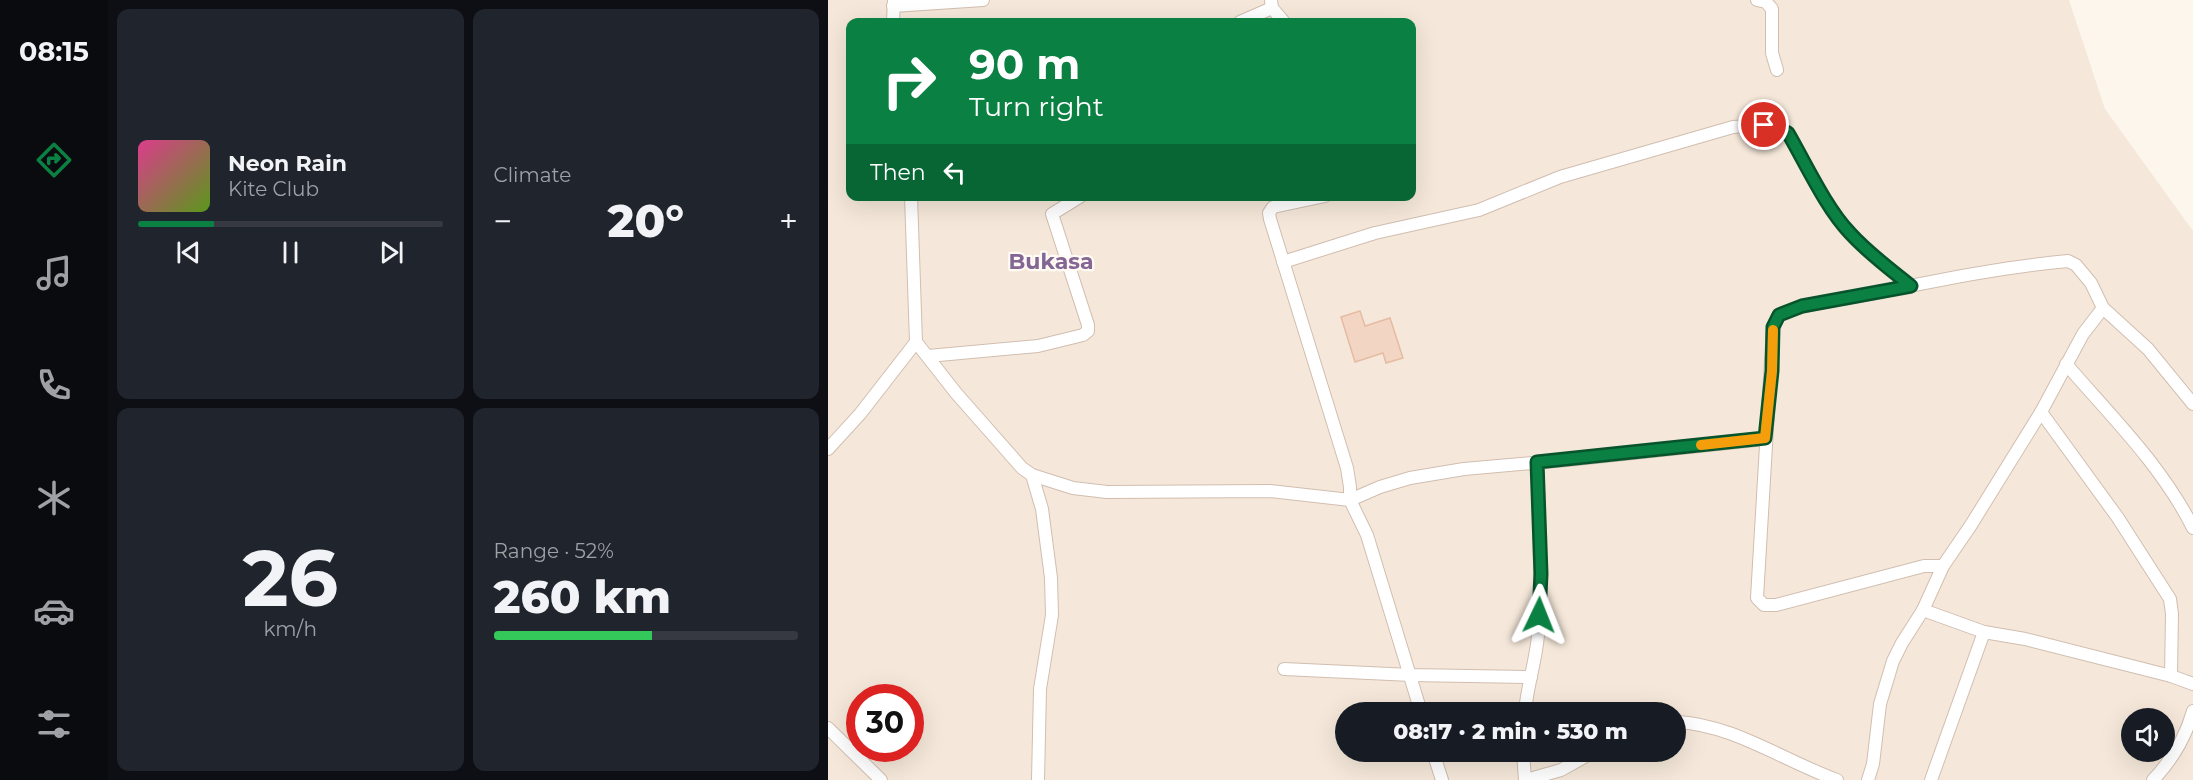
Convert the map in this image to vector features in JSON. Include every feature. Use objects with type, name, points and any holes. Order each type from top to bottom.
[{"type":"street","points":[[893,3],[983,0]]},
{"type":"street","points":[[1757,0],[1766,2],[1772,9],[1772,52],[1777,70]]},
{"type":"street","points":[[1247,18],[1272,4],[1281,18]]},
{"type":"street","points":[[1283,262],[1375,232],[1479,210],[1560,177],[1733,127],[1764,125],[1779,128],[1788,133],[1831,207],[1849,232],[1911,286]]},
{"type":"street","points":[[911,201],[916,342],[956,393],[1016,461],[1032,475],[1074,488],[1107,492],[1270,491],[1350,500],[1380,487],[1410,478],[1464,469],[1765,438]]},
{"type":"street","points":[[928,356],[1038,346],[1083,335],[1088,331],[1052,214],[1073,201]]},
{"type":"street","points":[[1302,201],[1270,208],[1270,219],[1347,468],[1350,500],[1367,535],[1418,702]]},
{"type":"street","points":[[1942,567],[1924,566],[1776,605],[1764,605],[1760,602],[1756,595],[1765,438],[1772,371],[1773,327],[1779,315],[1802,306],[2068,261],[2076,265],[2091,283],[2103,308],[2148,349],[2193,404]]},
{"type":"street","points":[[1868,780],[1873,764],[1877,713],[1893,661],[1923,610],[1942,567],[1971,525],[2041,412],[2083,334],[2103,308]]},
{"type":"street","points":[[828,449],[860,414],[916,342]]},
{"type":"street","points":[[2066,364],[2162,475],[2193,528]]},
{"type":"street","points":[[2041,412],[2162,582],[2170,599],[2172,614],[2171,676]]},
{"type":"street","points":[[1526,702],[1538,635],[1541,574],[1537,462]]},
{"type":"street","points":[[1032,475],[1042,509],[1051,578],[1052,615],[1040,688],[1038,780]]},
{"type":"street","points":[[1923,610],[1984,632],[2025,639],[2171,676],[2193,684]]},
{"type":"street","points":[[1931,780],[1984,632]]},
{"type":"street","points":[[1284,669],[1411,675],[1532,677]]},
{"type":"street","points":[[2153,780],[2163,770],[2176,749],[2193,711]]},
{"type":"street","points":[[1686,723],[1724,730],[1837,780]]},
{"type":"street","points":[[828,728],[880,780]]},
{"type":"street","points":[[1436,762],[1442,780]]},
{"type":"street","points":[[1524,762],[1526,780],[1562,770],[1576,762]]},
{"type":"shaded area","points":[[828,0],[2069,0],[2105,109],[2193,231],[2193,780],[828,780]]},
{"type":"building","points":[[1360,311],[1365,326],[1390,318],[1403,358],[1386,363],[1383,353],[1355,362],[1341,317]]},
{"type":"slow traffic","points":[[1701,445],[1765,438],[1772,371],[1773,330]]},
{"type":"district","name":"Bukasa","points":[[1051,261]]},
{"type":"route","points":[[1539,615],[1541,574],[1537,462],[1765,438],[1772,371],[1773,327],[1779,315],[1802,306],[1911,286],[1849,232],[1831,207],[1788,133],[1779,128],[1764,125]]}]
